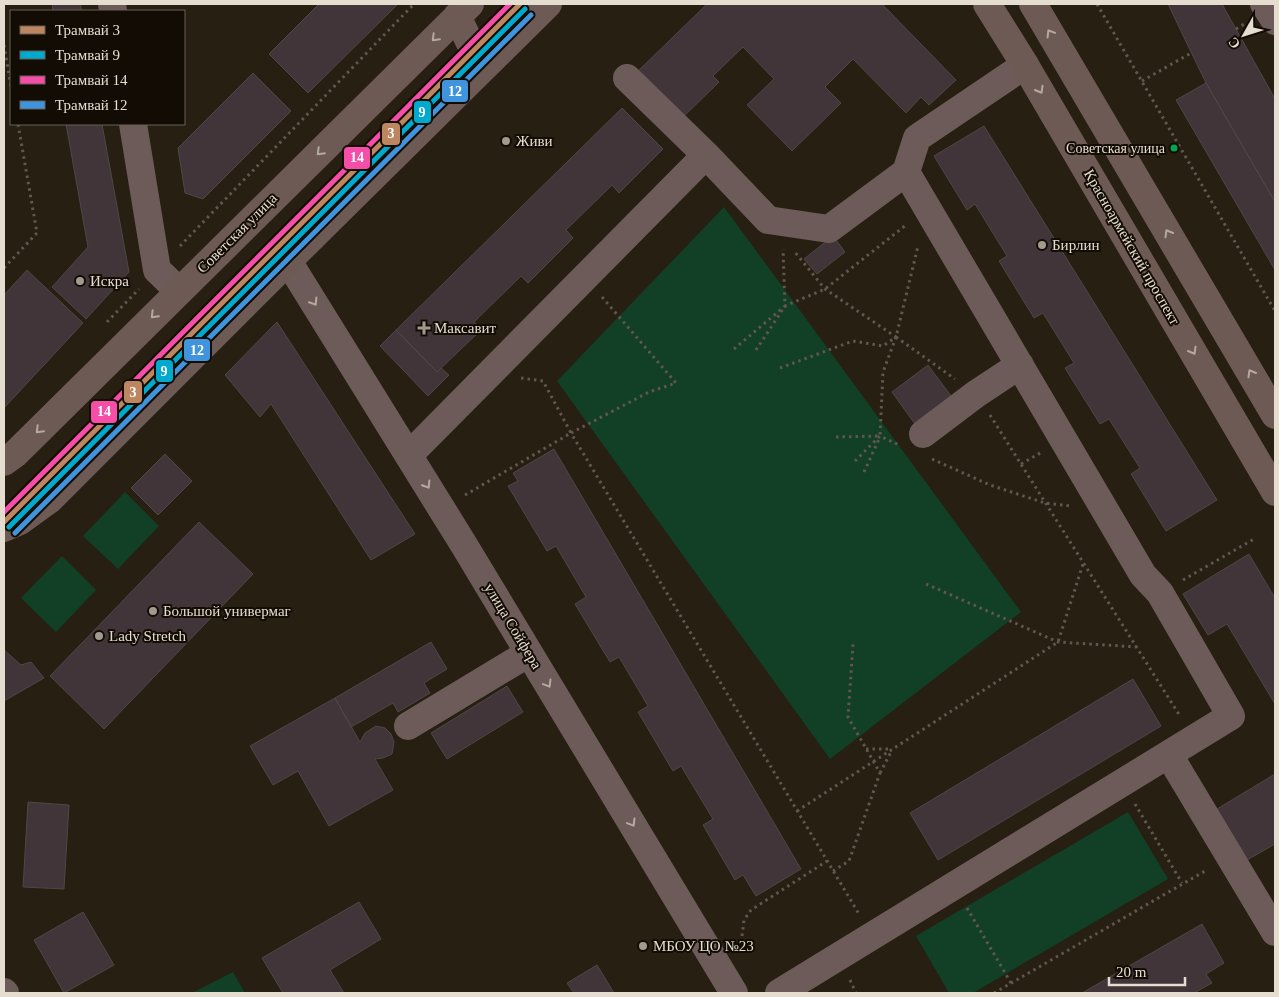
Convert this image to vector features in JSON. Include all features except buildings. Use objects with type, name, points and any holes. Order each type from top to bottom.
[{"type":"main road","points":[[4,528],[20,521],[49,500],[548,4]]},
{"type":"main road","name":"Красноармейский проспект","points":[[987,4],[1025,65],[1275,492]]},
{"type":"main road","points":[[1033,4],[1275,415]]},
{"type":"main road","points":[[461,8],[482,68]]},
{"type":"main road","name":"Советская улица","points":[[4,462],[15,454],[461,8]]},
{"type":"street","points":[[1264,4],[1275,21]]},
{"type":"street","points":[[627,78],[706,155],[768,220],[782,230],[830,229],[906,172],[917,138],[1025,65]]},
{"type":"street","points":[[132,125],[158,270],[179,291]]},
{"type":"street","points":[[409,455],[706,155]]},
{"type":"street","points":[[778,993],[1232,716],[1160,593],[1143,575],[906,172]]},
{"type":"street","name":"улица Сойфера","points":[[288,261],[409,455],[734,993]]},
{"type":"street","points":[[920,447],[976,394],[1020,365]]},
{"type":"street","points":[[408,726],[529,653]]},
{"type":"street","points":[[1169,755],[1275,932]]},
{"type":"path","points":[[104,326],[414,4]]},
{"type":"path","points":[[1097,4],[1275,311]]},
{"type":"path","points":[[4,46],[10,81]]},
{"type":"path","points":[[1142,81],[1191,52]]},
{"type":"path","points":[[4,268],[37,232],[18,125]]},
{"type":"path","points":[[734,349],[785,306],[825,290],[928,208]]},
{"type":"path","points":[[864,472],[880,436],[883,372],[896,337],[928,208]]},
{"type":"path","points":[[782,230],[825,290],[896,337],[976,394],[1195,739]]},
{"type":"path","points":[[756,350],[785,306],[782,230]]},
{"type":"path","points":[[465,495],[571,433],[649,392],[676,383],[585,278]]},
{"type":"path","points":[[780,368],[853,341],[882,346],[896,337]]},
{"type":"path","points":[[488,375],[543,381],[571,433],[872,936]]},
{"type":"path","points":[[855,461],[880,436]]},
{"type":"path","points":[[836,437],[880,436],[920,447],[990,485],[1045,503],[1105,510]]},
{"type":"path","points":[[1160,593],[1254,539]]},
{"type":"path","points":[[797,811],[1058,642],[1083,563]]},
{"type":"path","points":[[926,584],[1058,642],[1137,647]]},
{"type":"path","points":[[852,644],[848,717],[880,774]]},
{"type":"path","points":[[866,749],[892,749]]},
{"type":"path","points":[[833,871],[849,861],[880,774],[892,749]]},
{"type":"path","points":[[1122,784],[1182,883]]},
{"type":"path","points":[[742,936],[744,920],[751,910],[827,861]]},
{"type":"path","points":[[994,993],[1205,871]]},
{"type":"path","points":[[955,886],[1011,983]]},
{"type":"green space","points":[[724,207],[1021,612],[830,759],[557,381]]},
{"type":"green space","points":[[125,492],[159,526],[118,569],[83,536]]},
{"type":"green space","points":[[62,556],[96,590],[56,632],[21,598]]},
{"type":"green space","points":[[1128,812],[1168,879],[973,993],[949,993],[916,936]]},
{"type":"green space","points":[[233,972],[245,993],[192,993]]},
{"type":"tram line","name":"14","points":[[4,512],[510,4]]},
{"type":"tram line","name":"3","points":[[4,522],[520,4]]},
{"type":"tram line","name":"9","points":[[9,527],[525,9]]},
{"type":"tram line","name":"12","points":[[15,533],[531,15]]},
{"type":"place","name":"Живи","points":[[506,141]]},
{"type":"place","name":"Советская улица","points":[[1174,148]]},
{"type":"place","name":"Бирлин","points":[[1042,245]]},
{"type":"place","name":"Искра","points":[[80,281]]},
{"type":"place","name":"Максавит","points":[[424,328]]},
{"type":"place","name":"Большой универмаг","points":[[153,611]]},
{"type":"place","name":"Lady Stretch","points":[[99,636]]},
{"type":"place","name":"МБОУ ЦО №23","points":[[643,946]]}]
